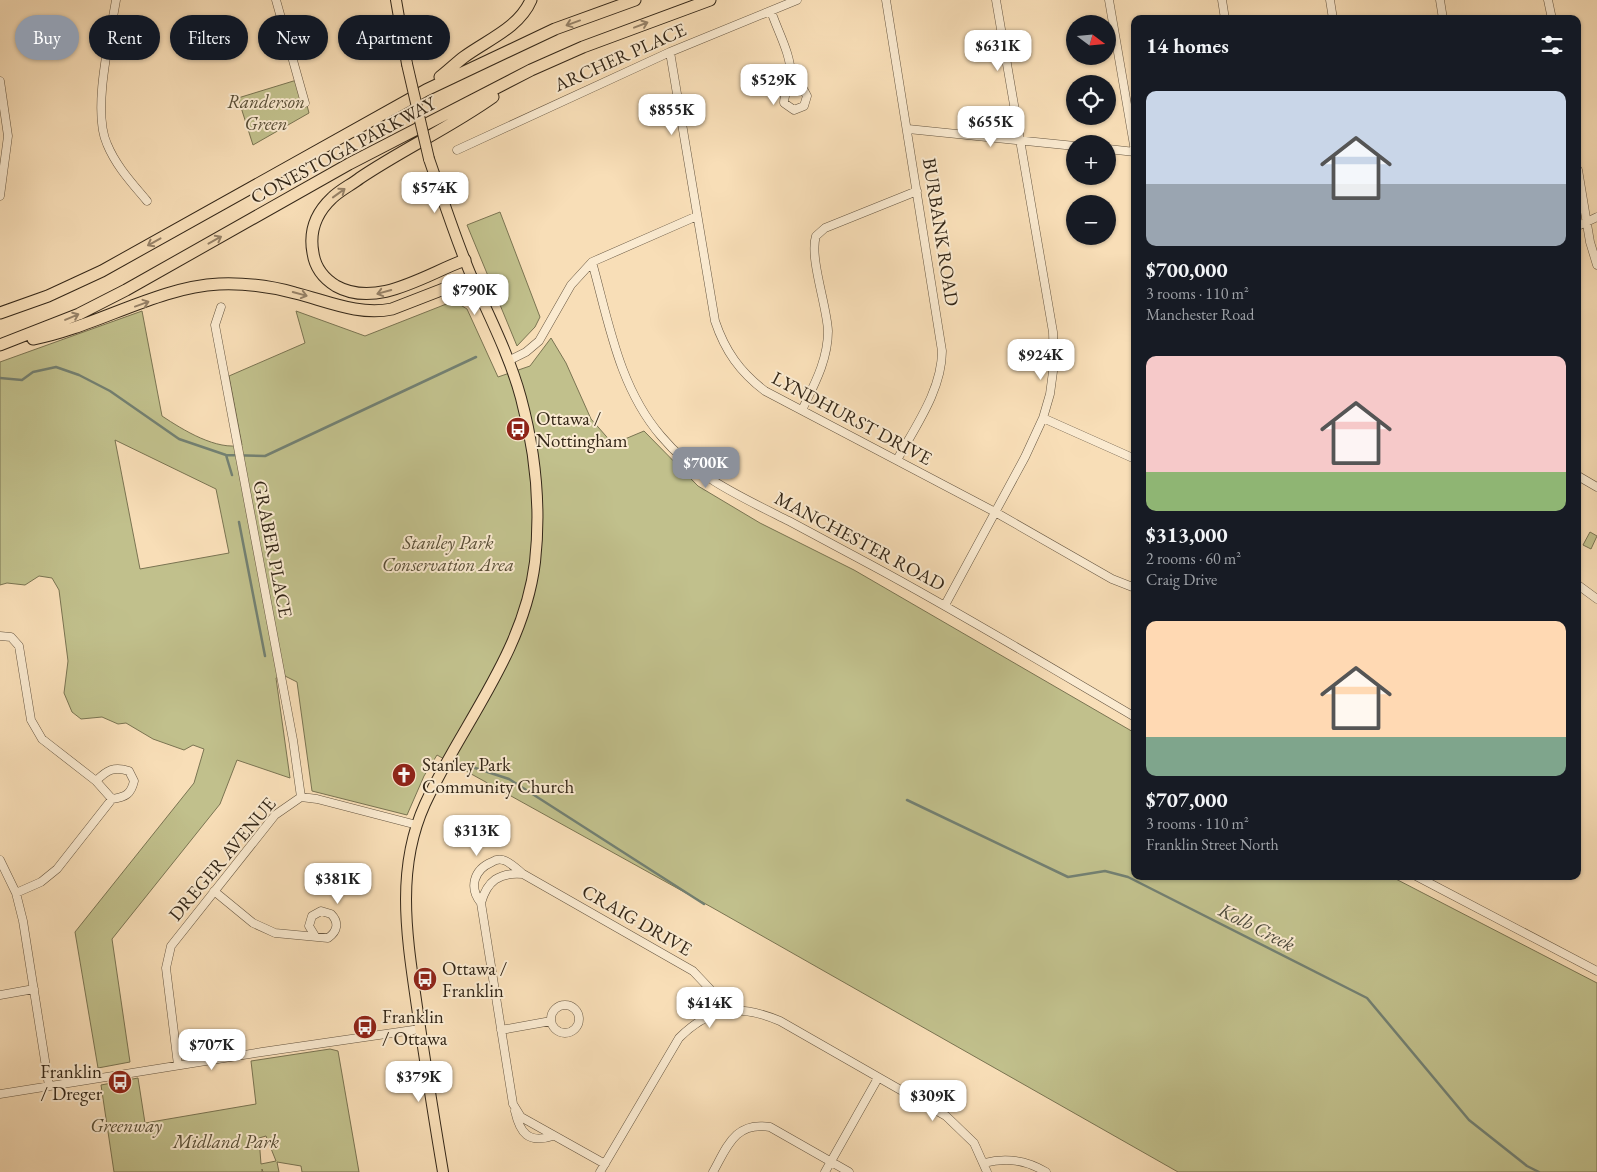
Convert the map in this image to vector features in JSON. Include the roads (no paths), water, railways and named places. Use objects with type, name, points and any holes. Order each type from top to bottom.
[{"type":"highway","points":[[426,90],[464,57],[502,33],[522,15],[531,0]]},
{"type":"highway","name":"CONESTOGA PARKWAY","points":[[0,313],[48,296],[102,271],[426,90],[555,29],[635,0]]},
{"type":"highway","name":"CONESTOGA PARKWAY","points":[[6,344],[79,314],[126,290],[349,164],[531,70],[583,47],[710,0]]},
{"type":"highway","points":[[465,260],[394,289],[374,294],[356,294],[330,282],[318,270],[310,239],[315,220],[333,197],[381,163],[485,102],[531,70]]},
{"type":"highway","points":[[6,344],[58,334],[179,290],[219,284],[262,285],[359,311],[378,312],[392,309],[472,278]]},
{"type":"main road","points":[[396,0],[407,64],[429,159],[465,260],[521,397],[532,448],[537,503],[535,563],[527,597],[512,642],[494,681],[435,784],[417,824],[406,871],[406,923],[420,1029],[444,1172]]},
{"type":"street","points":[[116,0],[102,99],[101,122],[106,142],[116,163],[147,201]]},
{"type":"street","points":[[276,0],[305,103]]},
{"type":"street","name":"ARCHER PLACE","points":[[457,150],[670,52],[798,0]]},
{"type":"street","name":"BURBANK ROAD","points":[[886,0],[918,191],[941,341],[942,359],[936,386],[897,460]]},
{"type":"street","points":[[945,605],[1043,418],[1050,394],[1054,364],[1053,332],[996,0]]},
{"type":"street","points":[[1108,0],[1131,129]]},
{"type":"street","points":[[1222,0],[1224,15]]},
{"type":"street","points":[[1330,0],[1332,15]]},
{"type":"street","points":[[1440,0],[1442,15]]},
{"type":"street","points":[[1548,0],[1551,15]]},
{"type":"street","points":[[770,12],[788,58],[791,78]]},
{"type":"street","name":"LYNDHURST DRIVE","points":[[670,52],[716,321],[728,354],[757,385],[994,512],[1112,579],[1131,586]]},
{"type":"street","points":[[0,80],[8,136],[0,196]]},
{"type":"street","points":[[908,129],[1066,145]]},
{"type":"street","points":[[1116,150],[1131,152]]},
{"type":"street","points":[[1581,190],[1586,222],[1597,265]]},
{"type":"street","points":[[802,410],[822,367],[827,340],[827,318],[815,248],[816,236],[825,228],[918,191]]},
{"type":"street","points":[[508,362],[526,352],[539,341],[571,284],[592,262],[697,216]]},
{"type":"street","points":[[1581,224],[1597,217]]},
{"type":"street","name":"MANCHESTER ROAD","points":[[592,262],[623,374],[634,399],[660,436],[685,461],[709,478],[746,499],[945,605],[1131,715]]},
{"type":"street","name":"GRABER PLACE","points":[[220,307],[214,325],[293,740],[301,798]]},
{"type":"street","points":[[1043,418],[1131,456]]},
{"type":"street","points":[[1581,478],[1597,487]]},
{"type":"street","points":[[1581,587],[1597,599]]},
{"type":"street","points":[[0,636],[11,637],[20,646],[30,720],[35,730],[42,739],[96,781],[112,799]]},
{"type":"street","points":[[16,893],[40,882],[57,869],[112,799],[124,798],[132,791],[134,781],[129,771],[119,768],[107,770],[96,781]]},
{"type":"street","name":"DREGER AVENUE","points":[[178,1064],[166,968],[171,946],[275,815],[292,802],[301,798],[317,799],[417,824]]},
{"type":"street","points":[[0,860],[16,893],[23,921],[49,1086]]},
{"type":"street","name":"CRAIG DRIVE","points":[[553,1136],[538,1139],[523,1134],[518,1127],[481,903],[474,895],[473,885],[481,867],[498,860],[504,860],[523,874],[693,971],[710,989],[719,1012]]},
{"type":"street","points":[[481,903],[484,890],[491,881],[510,872],[523,874]]},
{"type":"street","points":[[1424,880],[1597,971]]},
{"type":"street","points":[[214,891],[253,923],[267,930],[274,933],[314,936]]},
{"type":"street","points":[[0,995],[34,989]]},
{"type":"street","points":[[600,1172],[679,1038],[691,1026],[719,1012],[739,1009],[760,1013],[773,1018],[946,1116],[974,1143],[987,1172]]},
{"type":"street","points":[[501,1030],[551,1021]]},
{"type":"street","points":[[0,1094],[178,1064],[420,1029]]},
{"type":"street","points":[[825,1172],[878,1078]]},
{"type":"street","name":"CRAIG DRIVE","points":[[513,1104],[521,1117],[605,1164]]},
{"type":"street","points":[[712,1172],[733,1138],[744,1128],[758,1125],[770,1127],[849,1172]]},
{"type":"street","points":[[984,1162],[999,1159],[1023,1161],[1046,1172]]},
{"type":"waterway","points":[[0,378],[22,380],[33,372],[56,367],[79,375],[110,391],[179,439],[226,455],[265,456],[476,357]]},
{"type":"waterway","points":[[226,455],[232,475]]},
{"type":"waterway","points":[[239,522],[265,656]]},
{"type":"waterway","points":[[466,765],[509,779],[704,904]]},
{"type":"waterway","name":"Kolb Creek","points":[[907,800],[1068,877],[1105,871],[1131,879]]},
{"type":"waterway","name":"Kolb Creek","points":[[1134,880],[1367,998],[1469,1120],[1527,1166],[1539,1172]]},
{"type":"place","name":"Ottawa / Nottingham","points":[[518,429]]},
{"type":"place","name":"Stanley Park Community Church","points":[[404,775]]},
{"type":"place","name":"Ottawa / Franklin","points":[[425,979]]},
{"type":"place","name":"Franklin / Ottawa","points":[[365,1027]]},
{"type":"place","name":"Franklin / Dreger","points":[[120,1082]]},
{"type":"park label","name":"Randerson Green","points":[[266,112]]},
{"type":"park label","name":"Stanley Park Conservation Area","points":[[448,553]]},
{"type":"park label","name":"Greenway","points":[[126,1125]]},
{"type":"park label","name":"Midland Park","points":[[226,1141]]}]
